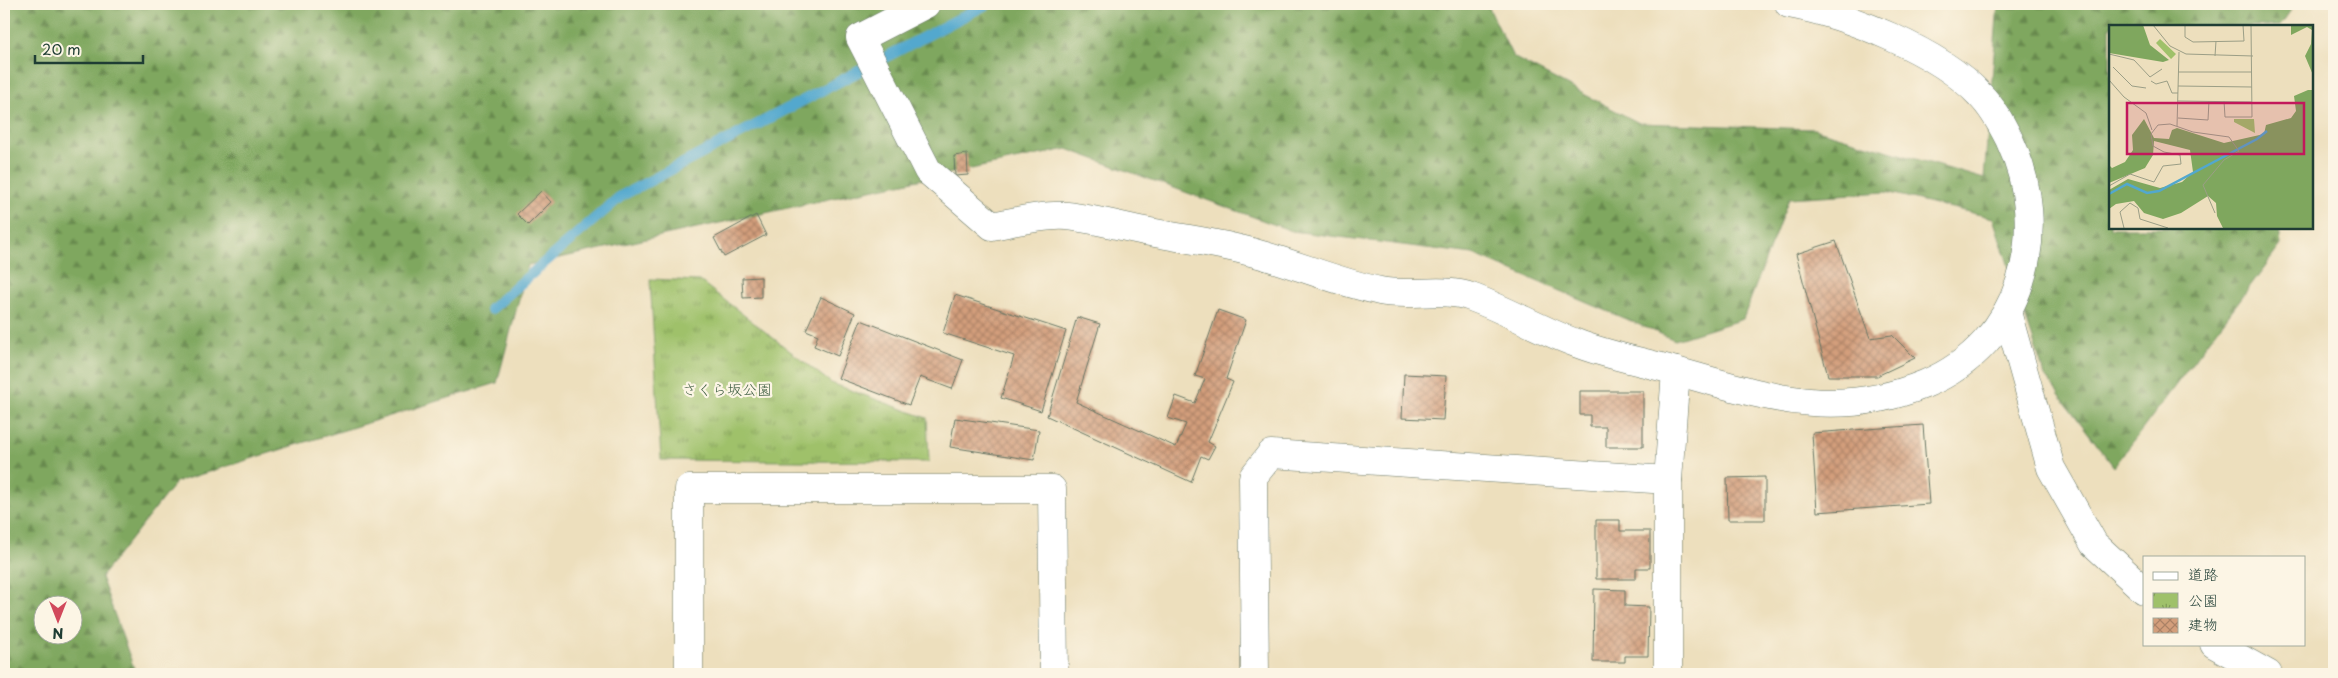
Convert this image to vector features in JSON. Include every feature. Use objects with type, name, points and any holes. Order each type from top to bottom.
[{"type":"street","points":[[926,4],[860,38],[928,171],[992,226],[1064,215],[1250,251],[1382,291],[1466,295],[1578,344],[1768,397],[1812,403],[1873,400],[1926,383],[1955,368],[1994,333],[2007,312],[2018,287],[2028,246],[2028,201],[2024,175],[1995,111],[1963,78],[1938,60],[1848,20],[1808,7],[1789,4]]},
{"type":"street","points":[[2007,312],[2051,468],[2094,544],[2143,589]]},
{"type":"street","points":[[1668,674],[1668,480],[1676,371]]},
{"type":"street","points":[[1255,674],[1253,477],[1271,454],[1668,480]]},
{"type":"street","points":[[689,674],[689,489],[1052,489],[1054,674]]},
{"type":"street","points":[[2218,646],[2268,674]]},
{"type":"green space","points":[[4,4],[1487,4],[1513,57],[1639,123],[1814,129],[1984,179],[1998,4],[2295,4],[2281,25],[2109,25],[2109,229],[2279,229],[2281,245],[2114,467],[2045,376],[1993,218],[1886,192],[1789,198],[1743,319],[1675,340],[1473,254],[1292,231],[1067,149],[528,265],[497,383],[176,482],[101,577],[136,674],[4,674]]},
{"type":"green space","name":"さくら坂公園","points":[[650,279],[700,281],[831,383],[927,418],[929,462],[661,460]]},
{"type":"building","points":[[967,154],[968,175],[955,176],[954,156]]},
{"type":"building","points":[[541,191],[551,202],[528,225],[517,214]]},
{"type":"building","points":[[756,215],[766,235],[724,257],[714,238]]},
{"type":"building","points":[[1836,241],[1870,338],[1892,335],[1915,358],[1877,376],[1828,376],[1796,254]]},
{"type":"building","points":[[761,277],[761,297],[743,298],[742,278]]},
{"type":"building","points":[[955,295],[1066,331],[1041,411],[1001,398],[1014,356],[943,333]]},
{"type":"building","points":[[821,297],[855,313],[838,356],[814,346],[818,335],[806,330]]},
{"type":"building","points":[[1218,310],[1246,320],[1226,379],[1233,382],[1208,442],[1215,446],[1208,459],[1201,456],[1191,482],[1047,416],[1077,317],[1100,324],[1076,402],[1176,447],[1186,424],[1168,418],[1176,396],[1195,403],[1205,379],[1195,376]]},
{"type":"building","points":[[861,320],[963,360],[952,389],[920,377],[909,405],[838,378]]},
{"type":"building","points":[[1404,374],[1446,376],[1443,420],[1402,418]]},
{"type":"building","points":[[1580,391],[1643,391],[1643,447],[1606,447],[1606,427],[1590,427],[1590,415],[1580,415]]},
{"type":"building","points":[[955,418],[1039,430],[1034,460],[950,447]]},
{"type":"building","points":[[1923,425],[1929,504],[1817,512],[1812,433]]},
{"type":"building","points":[[1765,477],[1765,520],[1728,520],[1727,478]]},
{"type":"building","points":[[1596,520],[1620,520],[1620,531],[1650,531],[1650,568],[1636,568],[1636,579],[1596,579]]},
{"type":"building","points":[[1594,589],[1625,590],[1625,606],[1649,607],[1648,656],[1625,656],[1625,662],[1593,662]]},
{"type":"building","points":[[1695,670],[1750,671],[1750,674],[1695,674]]},
{"type":"waterway","points":[[491,309],[621,196],[987,4]]}]
